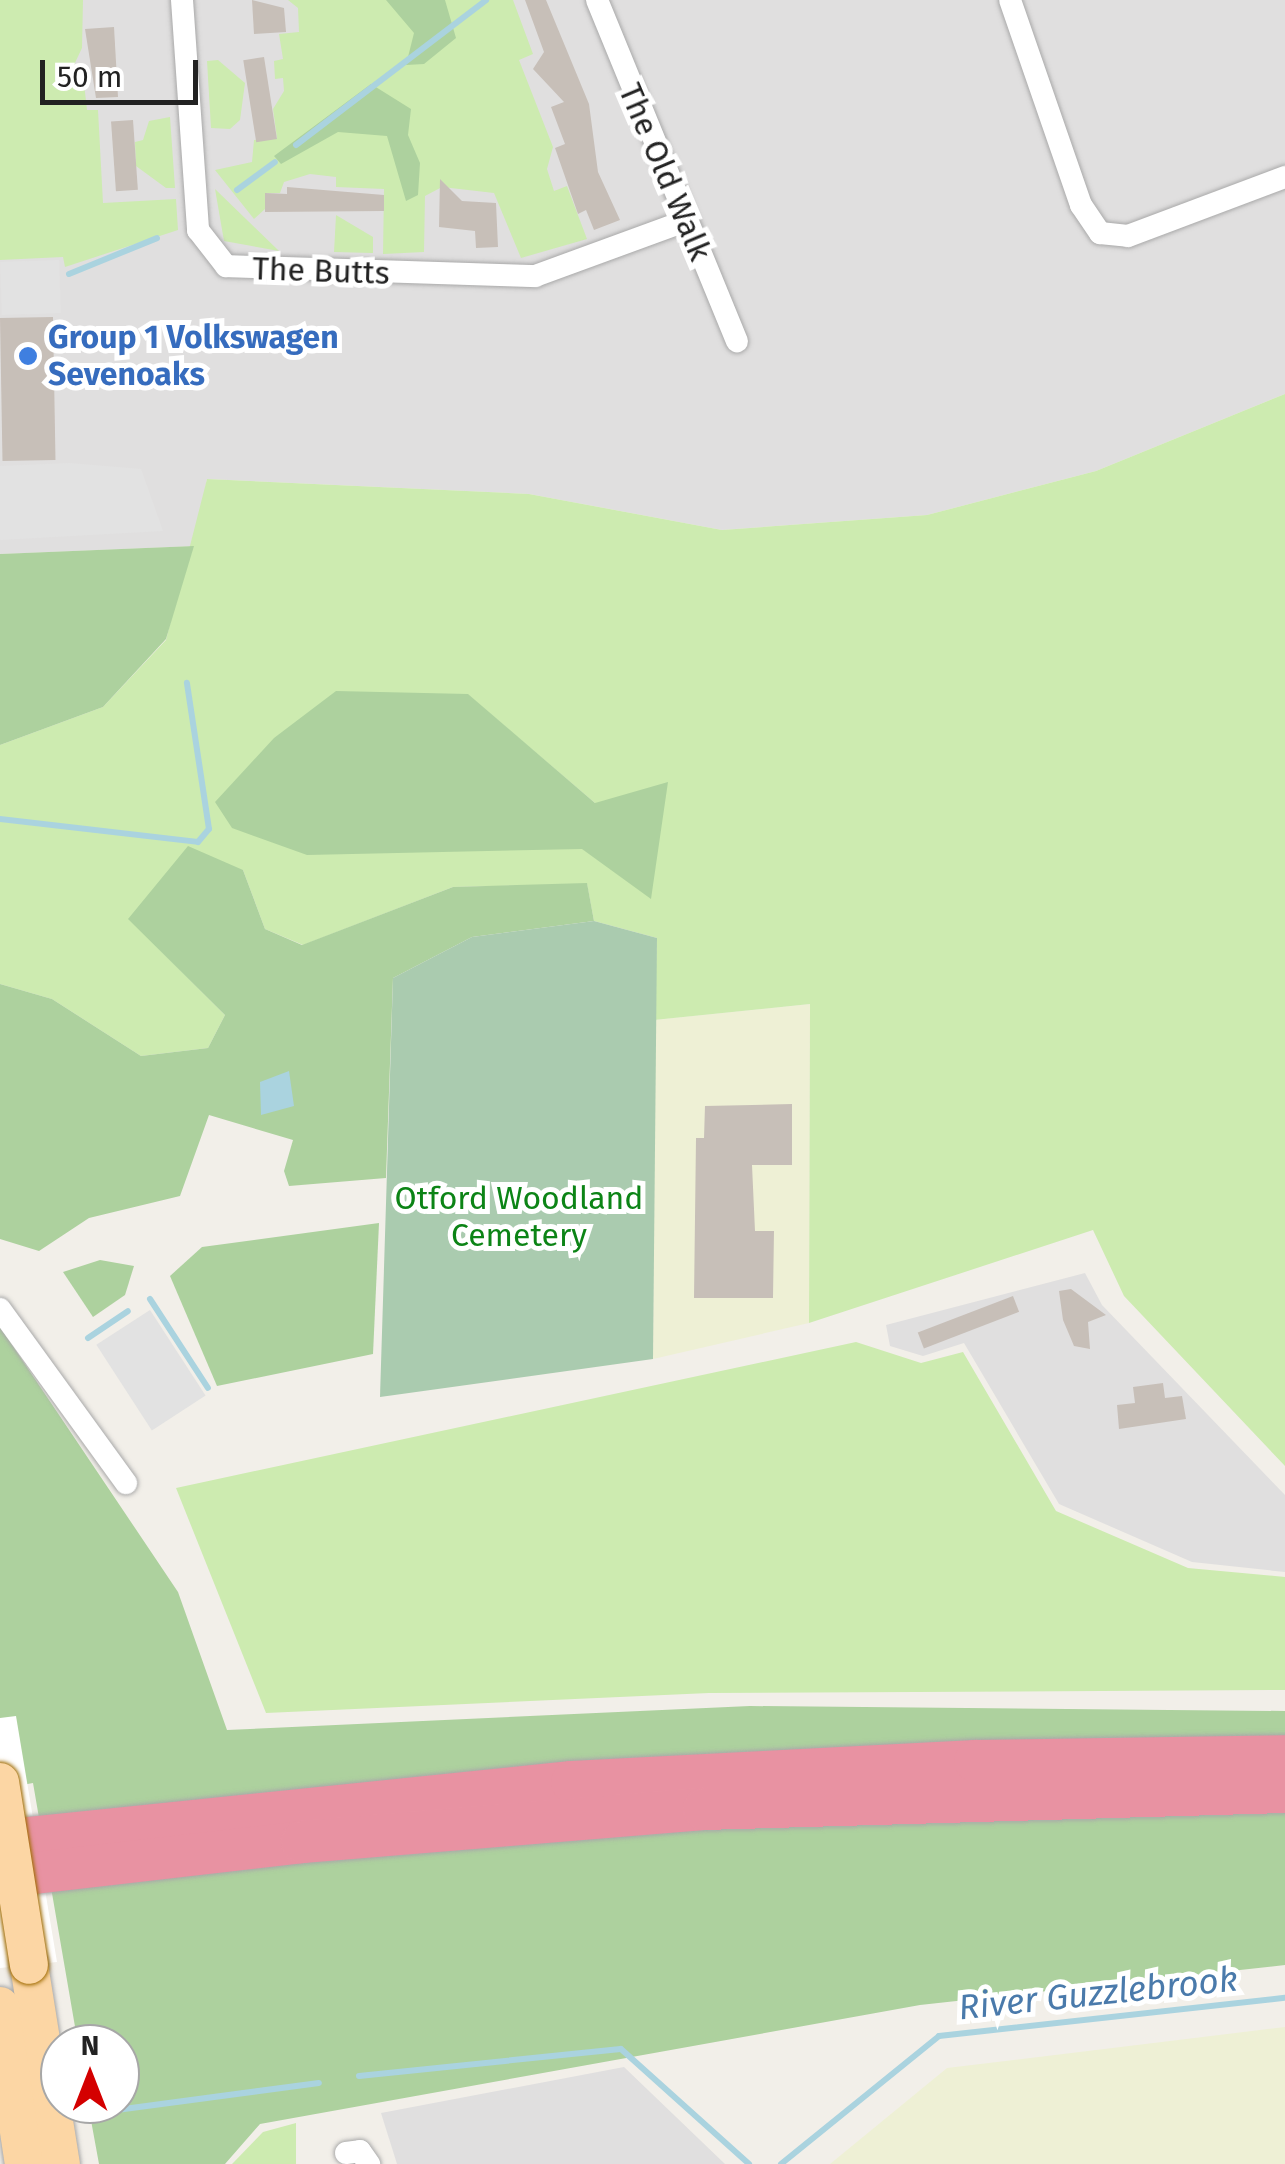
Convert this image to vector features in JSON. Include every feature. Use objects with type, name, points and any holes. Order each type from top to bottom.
[{"type":"highway","points":[[0,1841],[572,1782],[975,1761],[1285,1756]]},
{"type":"highway","points":[[0,1878],[302,1842],[704,1809],[1285,1792]]},
{"type":"main road","points":[[0,1782],[60,2164]]},
{"type":"main road","points":[[0,2006],[24,2164]]},
{"type":"street","name":"The Butts","points":[[182,0],[198,230],[222,264],[535,276],[685,220]]},
{"type":"street","name":"The Old Walk","points":[[597,0],[738,341]]},
{"type":"street","points":[[1010,0],[1080,206],[1104,235],[1128,236],[1285,177]]},
{"type":"street","points":[[0,1309],[126,1483]]},
{"type":"street","points":[[346,2153],[360,2152],[370,2164]]},
{"type":"shaded area","points":[[0,0],[1285,0],[1285,394],[1096,471],[927,515],[722,530],[529,494],[207,479],[194,546],[0,554]]},
{"type":"shaded area","points":[[59,260],[61,313],[2,315],[0,262]]},
{"type":"shaded area","points":[[69,463],[141,469],[163,531],[0,540],[0,466]]},
{"type":"shaded area","points":[[1085,1273],[1102,1305],[1285,1495],[1285,1572],[1192,1562],[1059,1504],[964,1343],[923,1356],[890,1346],[886,1325]]},
{"type":"shaded area","points":[[150,1310],[206,1396],[152,1430],[96,1345]]},
{"type":"shaded area","points":[[624,2067],[725,2164],[397,2164],[381,2113]]},
{"type":"green space","points":[[0,0],[83,0],[82,48],[74,65],[82,65],[87,110],[98,110],[103,203],[176,199],[178,230],[65,267],[63,257],[0,260]]},
{"type":"green space","points":[[288,0],[513,0],[533,54],[519,60],[553,147],[547,169],[554,191],[567,186],[587,239],[521,258],[494,193],[442,187],[425,196],[424,252],[383,254],[384,189],[336,187],[336,177],[310,174],[284,182],[280,193],[265,193],[265,209],[254,219],[215,170],[252,162],[254,140],[277,138],[273,109],[284,91],[283,78],[275,79],[274,61],[283,59],[279,34],[299,32],[298,8]]},
{"type":"green space","points":[[386,0],[445,0],[456,38],[424,64],[406,65],[414,33]]},
{"type":"green space","points":[[218,60],[245,83],[240,120],[230,129],[211,128],[207,61]]},
{"type":"green space","points":[[371,84],[411,109],[408,135],[420,163],[418,195],[406,201],[387,136],[338,132],[281,164],[274,156]]},
{"type":"green space","points":[[170,117],[175,188],[166,188],[136,166],[135,142],[143,140],[149,121]]},
{"type":"green space","points":[[215,189],[279,251],[224,241]]},
{"type":"green space","points":[[336,215],[373,237],[373,253],[334,252]]},
{"type":"green space","points":[[1285,394],[1285,1466],[1124,1296],[1093,1230],[809,1323],[810,1004],[654,1020],[657,938],[594,921],[587,884],[453,887],[303,945],[265,929],[243,870],[129,919],[225,1015],[208,1048],[141,1056],[52,999],[0,984],[0,745],[103,707],[166,640],[207,479],[529,494],[722,530],[927,515],[1096,471]],"holes":[[[467,694],[595,803],[651,898],[583,849]]]},
{"type":"green space","points":[[194,546],[166,639],[103,707],[0,745],[0,554]]},
{"type":"green space","points":[[336,691],[468,694],[595,803],[668,782],[651,899],[582,849],[307,855],[232,828],[215,802],[274,738]]},
{"type":"green space","points":[[188,846],[243,870],[265,929],[302,945],[453,887],[587,883],[594,921],[472,937],[393,978],[386,1178],[289,1186],[284,1171],[293,1140],[209,1115],[180,1196],[89,1218],[39,1251],[0,1239],[0,984],[52,999],[141,1056],[208,1048],[225,1015],[128,919]]},
{"type":"green space","name":"Otford Woodland Cemetery","points":[[594,921],[657,938],[653,1359],[380,1397],[393,978],[472,937]]},
{"type":"green space","points":[[810,1004],[809,1323],[653,1359],[654,1020]]},
{"type":"green space","points":[[379,1223],[373,1354],[217,1386],[170,1276],[202,1247]]},
{"type":"green space","points":[[100,1260],[134,1266],[125,1295],[93,1317],[63,1272]]},
{"type":"green space","points":[[0,1327],[178,1592],[227,1730],[750,1706],[1285,1711],[1285,1965],[920,2005],[260,2124],[225,2164],[99,2164],[92,2124],[140,2124],[140,2024],[75,2024],[33,1783],[0,1789]]},
{"type":"green space","points":[[856,1342],[921,1363],[963,1352],[1056,1511],[1188,1568],[1285,1577],[1285,1690],[709,1693],[266,1713],[176,1488]]},
{"type":"green space","points":[[1285,2027],[1285,2164],[830,2164],[947,2068]]},
{"type":"green space","points":[[296,2123],[296,2164],[232,2164],[263,2132]]},
{"type":"water","points":[[289,1071],[294,1106],[261,1115],[260,1082]]},
{"type":"pier","points":[[16,1716],[57,1962],[0,1968],[0,1718]]},
{"type":"building","points":[[252,0],[284,8],[286,32],[254,34]]},
{"type":"building","points":[[525,0],[546,0],[589,104],[598,172],[620,220],[594,230],[586,210],[578,214],[555,148],[565,144],[551,107],[564,102],[533,69],[544,52]]},
{"type":"building","points":[[114,27],[118,97],[96,98],[85,29]]},
{"type":"building","points":[[264,57],[277,139],[256,142],[243,60]]},
{"type":"building","points":[[133,120],[138,190],[116,191],[111,122]]},
{"type":"building","points":[[440,179],[462,201],[496,203],[498,247],[476,248],[475,231],[439,227]]},
{"type":"building","points":[[287,187],[384,195],[384,211],[265,212],[265,193],[287,194]]},
{"type":"building","name":"Group 1 Volkswagen Sevenoaks","points":[[53,317],[55,460],[3,461],[0,318]]},
{"type":"building","points":[[792,1104],[792,1165],[752,1165],[755,1231],[774,1231],[773,1298],[694,1298],[696,1138],[704,1138],[705,1106]]},
{"type":"building","points":[[1071,1289],[1106,1315],[1088,1322],[1090,1349],[1074,1346],[1063,1320],[1059,1291]]},
{"type":"building","points":[[1013,1296],[1019,1312],[924,1348],[918,1333]]},
{"type":"building","points":[[1163,1383],[1165,1398],[1182,1396],[1186,1419],[1119,1429],[1117,1405],[1135,1403],[1133,1387]]},
{"type":"waterway","points":[[296,145],[486,0]]},
{"type":"waterway","points":[[237,190],[275,162]]},
{"type":"waterway","points":[[69,274],[157,238]]},
{"type":"waterway","points":[[0,819],[198,842],[209,829],[187,683]]},
{"type":"waterway","points":[[150,1299],[208,1388]]},
{"type":"waterway","points":[[88,1338],[128,1311]]},
{"type":"waterway","name":"River Guzzlebrook","points":[[781,2164],[939,2036],[1285,1998]]},
{"type":"waterway","name":"River Guzzlebrook","points":[[359,2076],[621,2049],[749,2164]]},
{"type":"waterway","name":"River Guzzlebrook","points":[[140,2107],[319,2083]]},
{"type":"place","name":"Group 1 Volkswagen Sevenoaks","points":[[28,356]]}]
